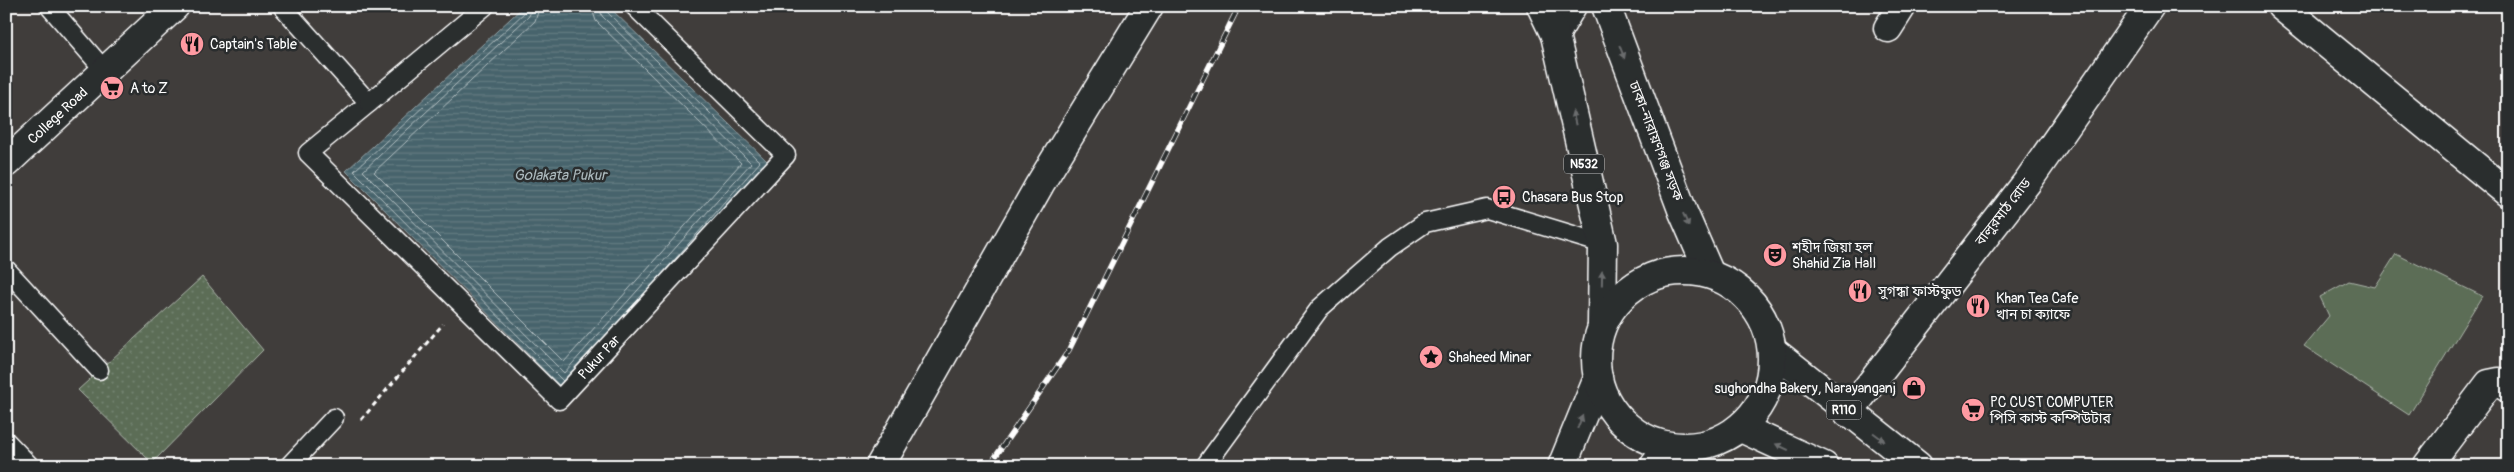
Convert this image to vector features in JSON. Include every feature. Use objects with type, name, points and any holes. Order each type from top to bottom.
[{"type":"main road","name":"College Road","points":[[6,163],[175,6]]},
{"type":"main road","points":[[880,466],[1040,184],[1149,6]]},
{"type":"main road","name":"N532","points":[[1541,6],[1555,35],[1603,244],[1602,326]]},
{"type":"main road","points":[[1555,35],[1572,6]]},
{"type":"main road","name":"বালুরমাঠ রোড","points":[[1848,412],[2028,181],[2150,6]]},
{"type":"main road","points":[[2281,6],[2508,193]]},
{"type":"main road","name":"ঢাকা-নারায়ণগঞ্জ সড়ক","points":[[1612,12],[1683,212],[1710,274]]},
{"type":"main road","points":[[1684,270],[1710,274],[1734,285],[1754,303],[1767,326],[1773,351],[1771,380],[1760,406],[1741,428],[1708,445],[1662,456],[1649,441],[1637,434],[1616,416],[1604,398],[1598,378],[1596,352],[1602,326],[1614,303],[1634,286],[1658,274],[1684,270]]},
{"type":"main road","name":"R110","points":[[1773,351],[1918,466]]},
{"type":"main road","points":[[1562,466],[1598,378]]},
{"type":"main road","points":[[2427,466],[2488,384],[2499,382],[2508,388]]},
{"type":"main road","points":[[1741,428],[1824,466]]},
{"type":"lane","points":[[49,6],[105,72]]},
{"type":"lane","points":[[282,6],[369,103]]},
{"type":"lane","name":"Pukur Par","points":[[485,6],[308,153],[559,400],[786,155],[634,6]]},
{"type":"lane","points":[[1205,466],[1320,308],[1390,247],[1425,223],[1487,209],[1603,244]]},
{"type":"lane","points":[[6,269],[99,370]]},
{"type":"lane","points":[[289,466],[334,418]]},
{"type":"lane","points":[[6,441],[30,466]]},
{"type":"path","points":[[334,418],[350,433],[461,303]]},
{"type":"green space","points":[[2396,254],[2482,296],[2409,415],[2304,346],[2329,316],[2320,297],[2349,281],[2375,287]]},
{"type":"green space","points":[[202,277],[263,350],[152,463],[78,390]]},
{"type":"water","name":"Golakata Pukur","points":[[524,6],[608,6],[768,162],[565,391],[346,171]]},
{"type":"railway","points":[[989,466],[1069,350],[1239,6]]},
{"type":"place","name":"Captain's Table","points":[[192,44]]},
{"type":"place","name":"A to Z","points":[[112,88]]},
{"type":"place","name":"Chasara Bus Stop","points":[[1504,197]]},
{"type":"place","name":"শহীদ জিয়া হল Shahid Zia Hall","points":[[1775,255]]},
{"type":"place","name":"সুগন্ধা ফাস্টফুড","points":[[1860,291]]},
{"type":"place","name":"Khan Tea Cafe খান চা ক্যাফে","points":[[1978,306]]},
{"type":"place","name":"Shaheed Minar","points":[[1431,357]]},
{"type":"place","name":"sughondha Bakery, Narayanganj","points":[[1914,388]]},
{"type":"place","name":"PC CUST COMPUTER পিসি কাস্ট কম্পিউটার","points":[[1973,410]]}]
